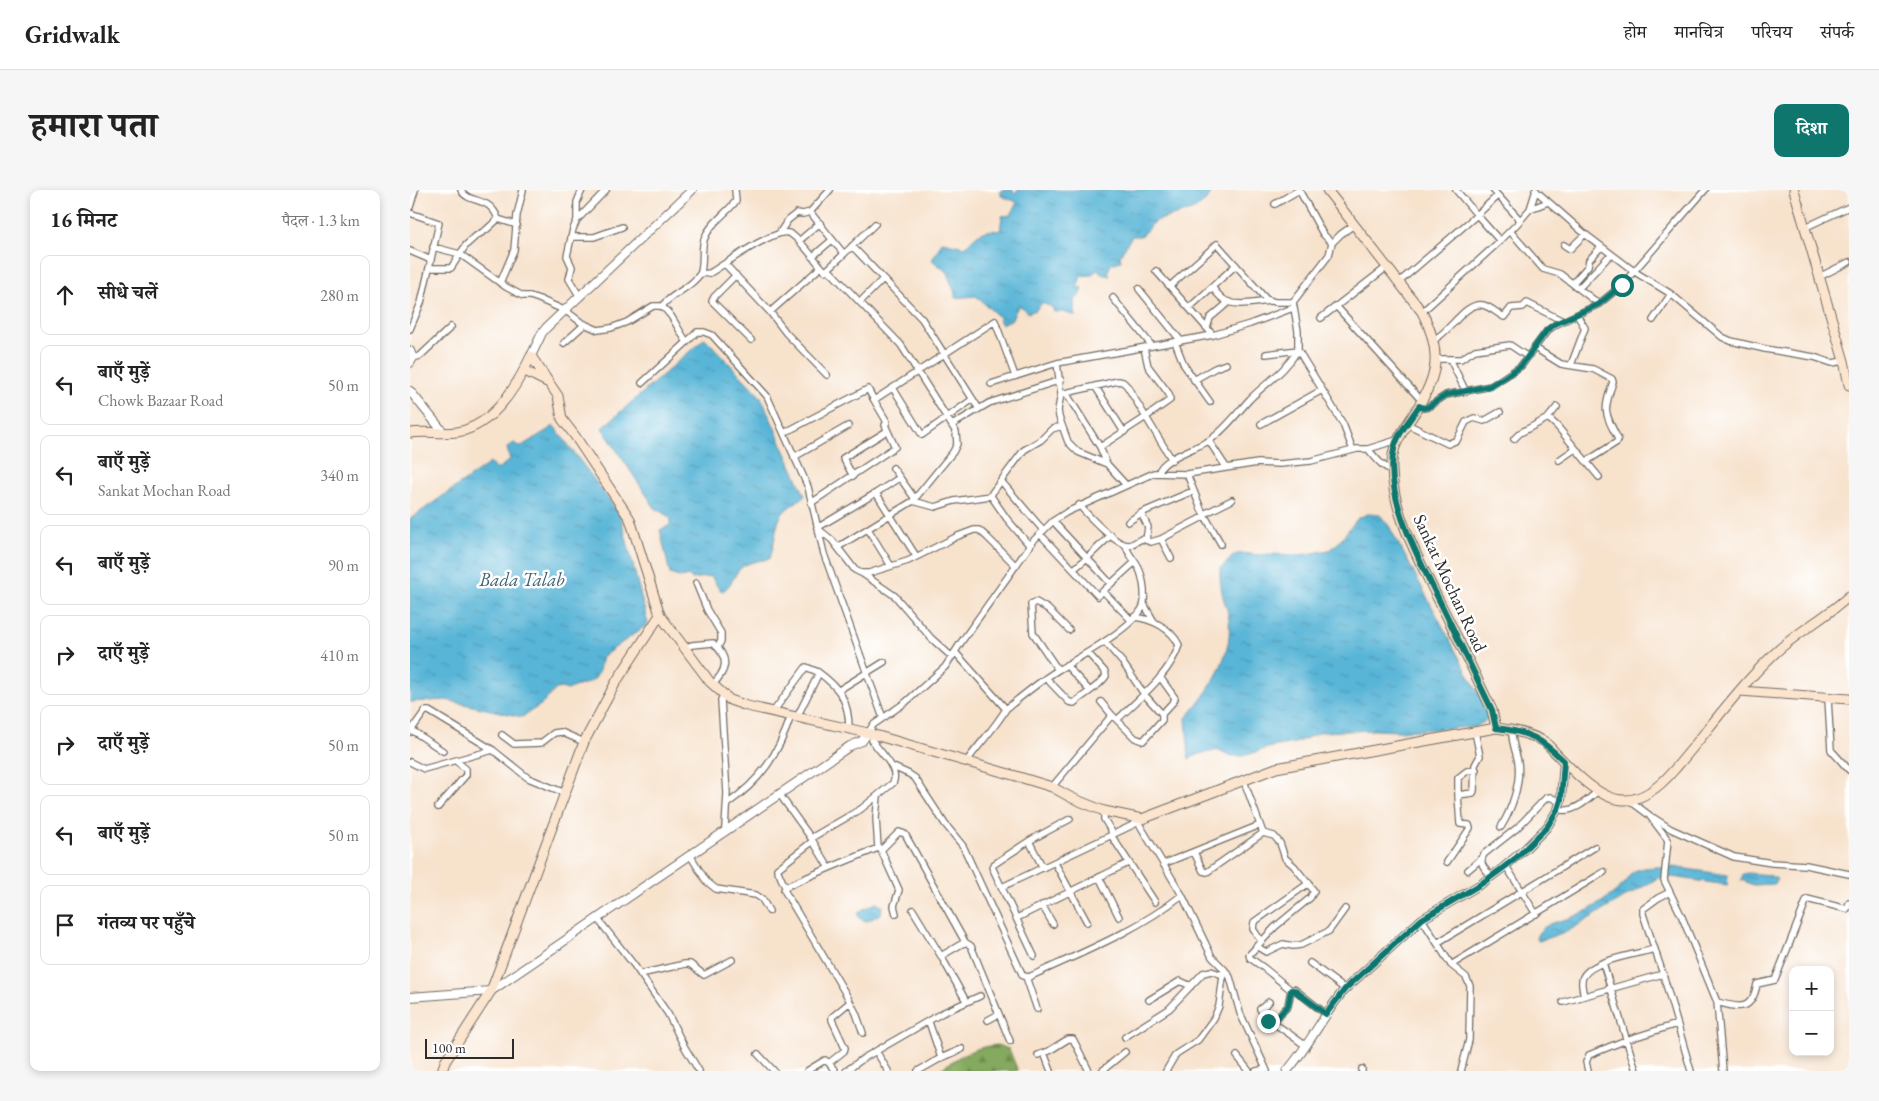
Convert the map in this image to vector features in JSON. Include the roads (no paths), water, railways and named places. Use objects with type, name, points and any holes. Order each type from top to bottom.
[{"type":"main road","points":[[1327,190],[1400,282],[1422,312],[1432,332],[1434,359],[1432,382],[1395,443]]},
{"type":"main road","points":[[1794,190],[1848,379]]},
{"type":"main road","points":[[410,433],[459,432],[487,418],[509,396],[525,371],[531,356]]},
{"type":"main road","points":[[531,356],[558,396],[562,419],[630,519],[660,615],[712,685],[723,696],[747,706],[849,729],[870,738],[966,762],[1052,787],[1072,798],[1104,811],[1140,821],[1276,768],[1496,728],[1528,734],[1545,742],[1586,783],[1611,797],[1629,800],[1646,794],[1672,772],[1772,655],[1849,596]]},
{"type":"main road","points":[[525,371],[551,384]]},
{"type":"main road","name":"Sankat Mochan Road","points":[[1395,443],[1392,470],[1397,503],[1420,560],[1492,710],[1496,728]]},
{"type":"main road","points":[[436,1071],[439,1066],[443,1067],[491,991],[584,742],[616,682],[660,615]]},
{"type":"main road","points":[[1740,692],[1849,699]]},
{"type":"street","points":[[410,207],[415,190]]},
{"type":"street","points":[[461,190],[464,195],[480,200],[492,207],[498,219],[517,225]]},
{"type":"street","points":[[500,283],[514,250],[523,190]]},
{"type":"street","points":[[580,297],[568,278],[572,267],[567,256],[577,220],[577,202],[582,190]]},
{"type":"street","points":[[577,220],[606,190]]},
{"type":"street","points":[[531,356],[542,333],[692,190]]},
{"type":"street","points":[[662,306],[666,301],[687,288],[701,274],[704,240],[718,219],[736,202],[735,190]]},
{"type":"street","points":[[701,274],[710,273],[780,232],[792,216],[797,213],[810,212],[830,190]]},
{"type":"street","points":[[1275,204],[1299,190],[1323,234],[1332,243]]},
{"type":"street","points":[[1456,190],[1500,241]]},
{"type":"street","points":[[1492,190],[1520,220]]},
{"type":"street","points":[[1422,312],[1510,231],[1530,209],[1536,190],[1601,247],[1635,272],[1671,294],[1715,332],[1731,341],[1785,353],[1814,357],[1832,363],[1844,361]]},
{"type":"street","points":[[1336,306],[1423,408],[1428,407],[1446,395],[1490,386],[1521,366],[1547,330],[1599,304],[1635,272],[1705,190]]},
{"type":"street","points":[[1400,282],[1497,196]]},
{"type":"street","points":[[1530,209],[1548,202]]},
{"type":"street","points":[[1804,228],[1849,207]]},
{"type":"street","points":[[810,212],[844,254]]},
{"type":"street","points":[[410,214],[439,223],[421,303],[410,329]]},
{"type":"street","points":[[429,268],[450,268],[466,244],[498,219]]},
{"type":"street","points":[[799,241],[820,223]]},
{"type":"street","points":[[770,312],[844,254],[875,224]]},
{"type":"street","points":[[991,384],[1057,362],[1213,335],[1250,324],[1293,305],[1329,254],[1332,243],[1354,225]]},
{"type":"street","points":[[571,237],[594,237],[622,227]]},
{"type":"street","points":[[1510,231],[1543,269],[1560,274],[1599,304]]},
{"type":"street","points":[[780,232],[790,233],[799,241],[812,257],[860,302],[901,345],[956,432],[956,444],[953,452],[914,500],[838,547]]},
{"type":"street","points":[[1564,245],[1570,249],[1585,234]]},
{"type":"street","points":[[812,257],[832,240]]},
{"type":"street","points":[[1170,286],[1217,244],[1263,296],[1270,301]]},
{"type":"street","points":[[852,246],[922,318],[979,409]]},
{"type":"street","points":[[433,247],[460,254],[500,283],[523,296],[539,299],[566,311],[598,330],[611,328],[627,322],[653,306],[662,306],[671,314],[678,330],[687,342]]},
{"type":"street","points":[[1573,283],[1601,247]]},
{"type":"street","points":[[410,251],[431,260]]},
{"type":"street","points":[[1579,288],[1611,254]]},
{"type":"street","points":[[1818,278],[1849,262]]},
{"type":"street","points":[[725,264],[826,375]]},
{"type":"street","points":[[1189,308],[1236,266]]},
{"type":"street","points":[[1320,318],[1387,267]]},
{"type":"street","points":[[1156,271],[1213,335]]},
{"type":"street","points":[[736,275],[712,301],[751,340]]},
{"type":"street","points":[[860,302],[883,279]]},
{"type":"street","points":[[1212,287],[1228,302],[1241,304],[1270,301],[1293,305]]},
{"type":"street","points":[[1139,289],[1178,341],[1184,365],[1210,402]]},
{"type":"street","points":[[1653,320],[1671,294]]},
{"type":"street","points":[[1113,298],[1152,346]]},
{"type":"street","points":[[1207,328],[1210,318],[1228,302]]},
{"type":"street","points":[[1433,340],[1442,335],[1466,310],[1479,304],[1489,307],[1504,317],[1511,308],[1523,307],[1527,303],[1563,321]]},
{"type":"street","points":[[1159,472],[1162,466],[1190,449],[1209,442],[1230,423],[1251,398],[1290,364],[1298,350],[1298,331],[1293,305]]},
{"type":"street","points":[[1571,365],[1585,328],[1577,315]]},
{"type":"street","points":[[874,400],[995,321],[1015,376]]},
{"type":"street","points":[[564,343],[585,324]]},
{"type":"street","points":[[411,357],[420,356],[451,327]]},
{"type":"street","points":[[642,383],[696,332],[704,332],[712,335],[767,396],[808,487],[824,554],[883,718]]},
{"type":"street","points":[[1434,359],[1462,359],[1475,350],[1510,345],[1528,357]]},
{"type":"street","points":[[1100,447],[1170,400],[1170,396],[1148,366],[1144,348]]},
{"type":"street","points":[[1535,348],[1561,364],[1593,369],[1608,376],[1613,382],[1606,401],[1606,416],[1618,440],[1587,461]]},
{"type":"street","points":[[1266,354],[1298,350]]},
{"type":"street","points":[[1298,350],[1343,424],[1353,450]]},
{"type":"street","points":[[1450,359],[1466,392]]},
{"type":"street","points":[[1057,362],[1064,394],[1100,447],[1107,464],[1126,485]]},
{"type":"street","points":[[1194,380],[1226,364]]},
{"type":"street","points":[[952,425],[990,403],[1061,380]]},
{"type":"street","points":[[1064,394],[1118,381],[1123,382],[1128,386],[1172,460]]},
{"type":"street","points":[[1095,386],[1124,432]]},
{"type":"street","points":[[893,388],[922,435],[973,399]]},
{"type":"street","points":[[784,434],[868,389],[887,422],[885,425],[886,431],[896,447],[811,503]]},
{"type":"street","points":[[1261,424],[1322,390]]},
{"type":"street","points":[[410,391],[444,433]]},
{"type":"street","points":[[1064,394],[1058,410],[1068,442],[1084,455],[1107,464]]},
{"type":"street","points":[[1514,439],[1520,433],[1548,418],[1557,408]]},
{"type":"street","points":[[1407,424],[1448,444],[1457,440],[1466,422],[1474,418],[1484,421],[1500,412]]},
{"type":"street","points":[[1548,418],[1587,461],[1599,478]]},
{"type":"street","points":[[794,457],[848,426]]},
{"type":"street","points":[[992,496],[994,490],[1024,450],[1041,440],[1052,429],[1062,426]]},
{"type":"street","points":[[853,476],[843,458],[886,431]]},
{"type":"street","points":[[1209,442],[1226,467]]},
{"type":"street","points":[[863,1033],[850,1002],[784,890],[785,888],[777,869],[812,840],[861,809],[893,784],[895,780],[891,766],[870,738],[873,725],[906,702],[945,667],[1041,532],[1053,521],[1079,506],[1145,476],[1159,472],[1176,475],[1258,463],[1280,464],[1311,461],[1353,450],[1395,443]]},
{"type":"street","points":[[1368,448],[1378,460],[1388,469],[1392,470]]},
{"type":"street","points":[[1559,460],[1575,449]]},
{"type":"street","points":[[893,468],[914,500],[935,507],[954,501],[992,496]]},
{"type":"street","points":[[1187,474],[1204,515],[1221,544]]},
{"type":"street","points":[[817,528],[899,478]]},
{"type":"street","points":[[1001,481],[1041,532],[1098,596],[1135,562]]},
{"type":"street","points":[[1128,522],[1142,513],[1193,491]]},
{"type":"street","points":[[876,493],[916,556]]},
{"type":"street","points":[[992,496],[1007,519],[1030,546]]},
{"type":"street","points":[[1126,545],[1142,539],[1151,542],[1161,539],[1232,500]]},
{"type":"street","points":[[1079,506],[1097,525],[1126,545],[1142,576],[1144,604],[1154,622]]},
{"type":"street","points":[[1142,513],[1148,527],[1146,540]]},
{"type":"street","points":[[1053,521],[1112,584]]},
{"type":"street","points":[[817,528],[838,547],[855,570],[895,596],[931,638],[954,655],[1006,709]]},
{"type":"street","points":[[868,528],[891,566]]},
{"type":"street","points":[[861,573],[869,573],[891,566],[967,532],[979,530],[1016,566]]},
{"type":"street","points":[[1074,570],[1111,535]]},
{"type":"street","points":[[1161,539],[1171,558]]},
{"type":"street","points":[[696,583],[707,610],[721,633],[718,647]]},
{"type":"street","points":[[1052,787],[1115,718],[1144,694],[1160,677],[1176,654],[1179,645],[1176,638],[1154,622],[1146,618],[1132,619],[1103,591]]},
{"type":"street","points":[[1058,670],[1035,637],[1031,604],[1036,602],[1045,606],[1068,630]]},
{"type":"street","points":[[966,762],[1006,709],[1046,678],[1105,642],[1132,619],[1142,609],[1144,604]]},
{"type":"street","points":[[1101,702],[1135,738],[1143,741],[1162,720],[1162,714],[1144,694],[1123,663],[1105,642]]},
{"type":"street","points":[[684,648],[692,645],[713,643],[718,647],[723,656],[725,666],[720,677],[712,685]]},
{"type":"street","points":[[1046,678],[1072,704],[1102,682],[1106,674],[1088,653]]},
{"type":"street","points":[[839,690],[884,662]]},
{"type":"street","points":[[1066,665],[1089,690]]},
{"type":"street","points":[[772,712],[806,667],[818,672],[839,690],[844,700],[849,729]]},
{"type":"street","points":[[727,804],[749,788],[764,772],[818,672]]},
{"type":"street","points":[[1160,677],[1175,698],[1162,714]]},
{"type":"street","points":[[723,696],[721,700],[725,738],[726,830]]},
{"type":"street","points":[[1828,699],[1831,750],[1849,770]]},
{"type":"street","points":[[443,750],[410,730],[425,711],[430,711],[493,750],[528,778],[565,793]]},
{"type":"street","points":[[1501,827],[1513,803],[1518,774],[1512,730]]},
{"type":"street","points":[[502,735],[514,744],[541,744],[554,733],[561,732],[584,742]]},
{"type":"street","points":[[1458,795],[1473,793],[1480,756],[1475,732]]},
{"type":"street","points":[[410,997],[491,991],[850,746],[870,738]]},
{"type":"street","points":[[410,762],[424,769],[493,750]]},
{"type":"street","points":[[438,807],[466,775],[466,769],[456,761]]},
{"type":"street","points":[[1287,1071],[1345,989],[1422,919],[1492,877],[1547,827],[1559,805],[1564,761]]},
{"type":"street","points":[[891,766],[915,778],[945,824],[963,846],[1021,974],[1026,977],[1037,1009]]},
{"type":"street","points":[[1447,862],[1470,828],[1460,824],[1458,778],[1467,771],[1476,770]]},
{"type":"street","points":[[1244,781],[1263,833]]},
{"type":"street","points":[[1468,870],[1484,854],[1517,828],[1546,798],[1550,797],[1564,811],[1591,798],[1599,790]]},
{"type":"street","points":[[780,794],[829,868]]},
{"type":"street","points":[[878,796],[876,807],[879,849],[898,890],[894,906],[896,914]]},
{"type":"street","points":[[1629,800],[1671,829],[1734,857],[1772,863],[1820,867],[1849,874]]},
{"type":"street","points":[[1104,811],[1104,818],[1112,835],[1128,863],[1155,902]]},
{"type":"street","points":[[1649,815],[1668,840],[1664,880],[1682,917],[1716,1002],[1723,1071]]},
{"type":"street","points":[[1034,956],[992,867],[1029,841],[1070,819]]},
{"type":"street","points":[[1002,888],[1140,821],[1182,895],[1208,950],[1223,972],[1218,1006],[1214,1018],[1198,1040],[1176,1054],[1166,1071]]},
{"type":"street","points":[[1163,864],[1260,824]]},
{"type":"street","points":[[785,888],[829,868],[879,849],[899,832],[905,834],[966,942],[971,946],[1010,1041]]},
{"type":"street","points":[[1194,852],[1203,871],[1207,872],[1263,833]]},
{"type":"street","points":[[1263,833],[1274,836],[1280,843],[1285,858],[1313,888],[1313,894],[1275,926],[1251,952],[1250,958],[1326,1014]]},
{"type":"street","points":[[1029,841],[1043,868]]},
{"type":"street","points":[[1437,943],[1595,847]]},
{"type":"street","points":[[690,855],[706,881],[716,889],[756,895],[762,898],[769,911]]},
{"type":"street","points":[[1481,859],[1481,863],[1492,877]]},
{"type":"street","points":[[1055,863],[1087,922]]},
{"type":"street","points":[[1017,918],[1128,863]]},
{"type":"street","points":[[1506,866],[1536,914]]},
{"type":"street","points":[[1451,965],[1604,872]]},
{"type":"street","points":[[1099,877],[1119,917]]},
{"type":"street","points":[[1309,883],[1254,922],[1253,929],[1262,951],[1266,952],[1283,944],[1301,945],[1328,931],[1345,909]]},
{"type":"street","points":[[1670,892],[1647,904],[1643,909],[1643,914],[1663,974],[1691,1071]]},
{"type":"street","points":[[1026,977],[1139,923],[1182,895]]},
{"type":"street","points":[[1716,1002],[1738,1008],[1745,1006],[1754,998],[1758,984],[1775,980],[1807,899],[1848,908]]},
{"type":"street","points":[[1042,905],[1053,924]]},
{"type":"street","points":[[913,910],[966,1001]]},
{"type":"street","points":[[597,918],[668,1014],[699,1071]]},
{"type":"street","points":[[1422,919],[1451,965],[1466,978],[1470,986],[1469,1040],[1461,1071]]},
{"type":"street","points":[[941,956],[966,942]]},
{"type":"street","points":[[1584,996],[1581,982],[1583,976],[1593,967],[1654,949]]},
{"type":"street","points":[[640,974],[690,964],[704,975],[732,960]]},
{"type":"street","points":[[1310,963],[1345,989]]},
{"type":"street","points":[[1603,963],[1636,1071]]},
{"type":"street","points":[[1125,1037],[1165,1012],[1207,971],[1228,973],[1240,1013],[1266,1070],[1256,1071]]},
{"type":"street","points":[[1563,1002],[1663,974]]},
{"type":"street","points":[[1149,1000],[1180,980],[1191,986]]},
{"type":"street","points":[[1273,1022],[1288,1006],[1291,990]]},
{"type":"street","points":[[846,1071],[876,1051],[942,1013],[980,996]]},
{"type":"street","points":[[829,1063],[844,1051],[845,1048],[832,1020],[832,1016],[850,1002]]},
{"type":"street","points":[[1269,1002],[1260,1009],[1268,1021],[1273,1022],[1284,1032],[1306,1046]]},
{"type":"street","points":[[988,1020],[999,1014]]},
{"type":"street","points":[[929,1022],[941,1058]]},
{"type":"street","points":[[1588,1071],[1586,1062],[1590,1055],[1626,1040],[1677,1024]]},
{"type":"street","points":[[1051,1071],[1041,1054],[1068,1039],[1072,1039],[1087,1070]]},
{"type":"street","points":[[918,1071],[941,1058],[962,1050]]},
{"type":"street","points":[[876,1051],[888,1071]]},
{"type":"street","points":[[1102,1071],[1125,1052]]},
{"type":"street","points":[[758,1054],[774,1071]]},
{"type":"street","points":[[1237,1056],[1249,1071]]},
{"type":"street","points":[[807,1071],[825,1060],[835,1071]]},
{"type":"street","points":[[1684,1071],[1688,1061]]},
{"type":"water","points":[[1001,190],[1013,190],[1014,194],[1017,190],[1212,190],[1208,199],[1195,209],[1156,221],[1141,236],[1132,236],[1120,255],[1121,261],[1111,264],[1108,271],[1110,276],[1101,274],[1098,269],[1092,275],[1081,276],[1077,288],[1082,287],[1083,290],[1074,302],[1076,316],[1063,312],[1054,312],[1052,307],[1042,303],[1036,310],[1028,313],[1019,305],[1011,320],[1001,324],[998,316],[976,296],[955,298],[949,274],[932,260],[942,242],[965,247],[980,233],[994,230],[1000,231],[1002,216],[1011,215],[1017,202],[1001,196]]},
{"type":"water","points":[[705,338],[761,397],[805,496],[783,513],[780,518],[769,559],[742,567],[723,591],[719,589],[711,576],[693,579],[688,576],[682,578],[670,574],[660,530],[670,525],[671,518],[655,508],[602,428]]},
{"type":"water","name":"Bada Talab","points":[[554,426],[620,514],[648,624],[602,657],[594,680],[568,690],[556,689],[542,704],[522,717],[446,700],[410,702],[410,519],[490,463],[496,470],[510,460],[507,448],[514,443],[520,447]]},
{"type":"water","points":[[1368,514],[1380,515],[1389,526],[1491,717],[1476,727],[1399,731],[1321,732],[1295,743],[1271,747],[1244,756],[1231,756],[1219,750],[1200,754],[1189,759],[1186,718],[1212,683],[1225,656],[1228,642],[1228,614],[1221,589],[1220,569],[1234,555],[1242,553],[1301,555],[1329,550],[1337,544],[1358,518]]},
{"type":"water","points":[[1673,867],[1728,875],[1727,885],[1672,877],[1658,878],[1568,931],[1539,941],[1536,938],[1543,929],[1552,923],[1589,910],[1603,901],[1622,886],[1635,871],[1642,868]]},
{"type":"water","points":[[1743,874],[1769,875],[1777,879],[1774,884],[1753,885],[1741,880]]},
{"type":"water","points":[[876,903],[882,906],[881,914],[867,921],[860,919],[858,915],[860,911]]}]
